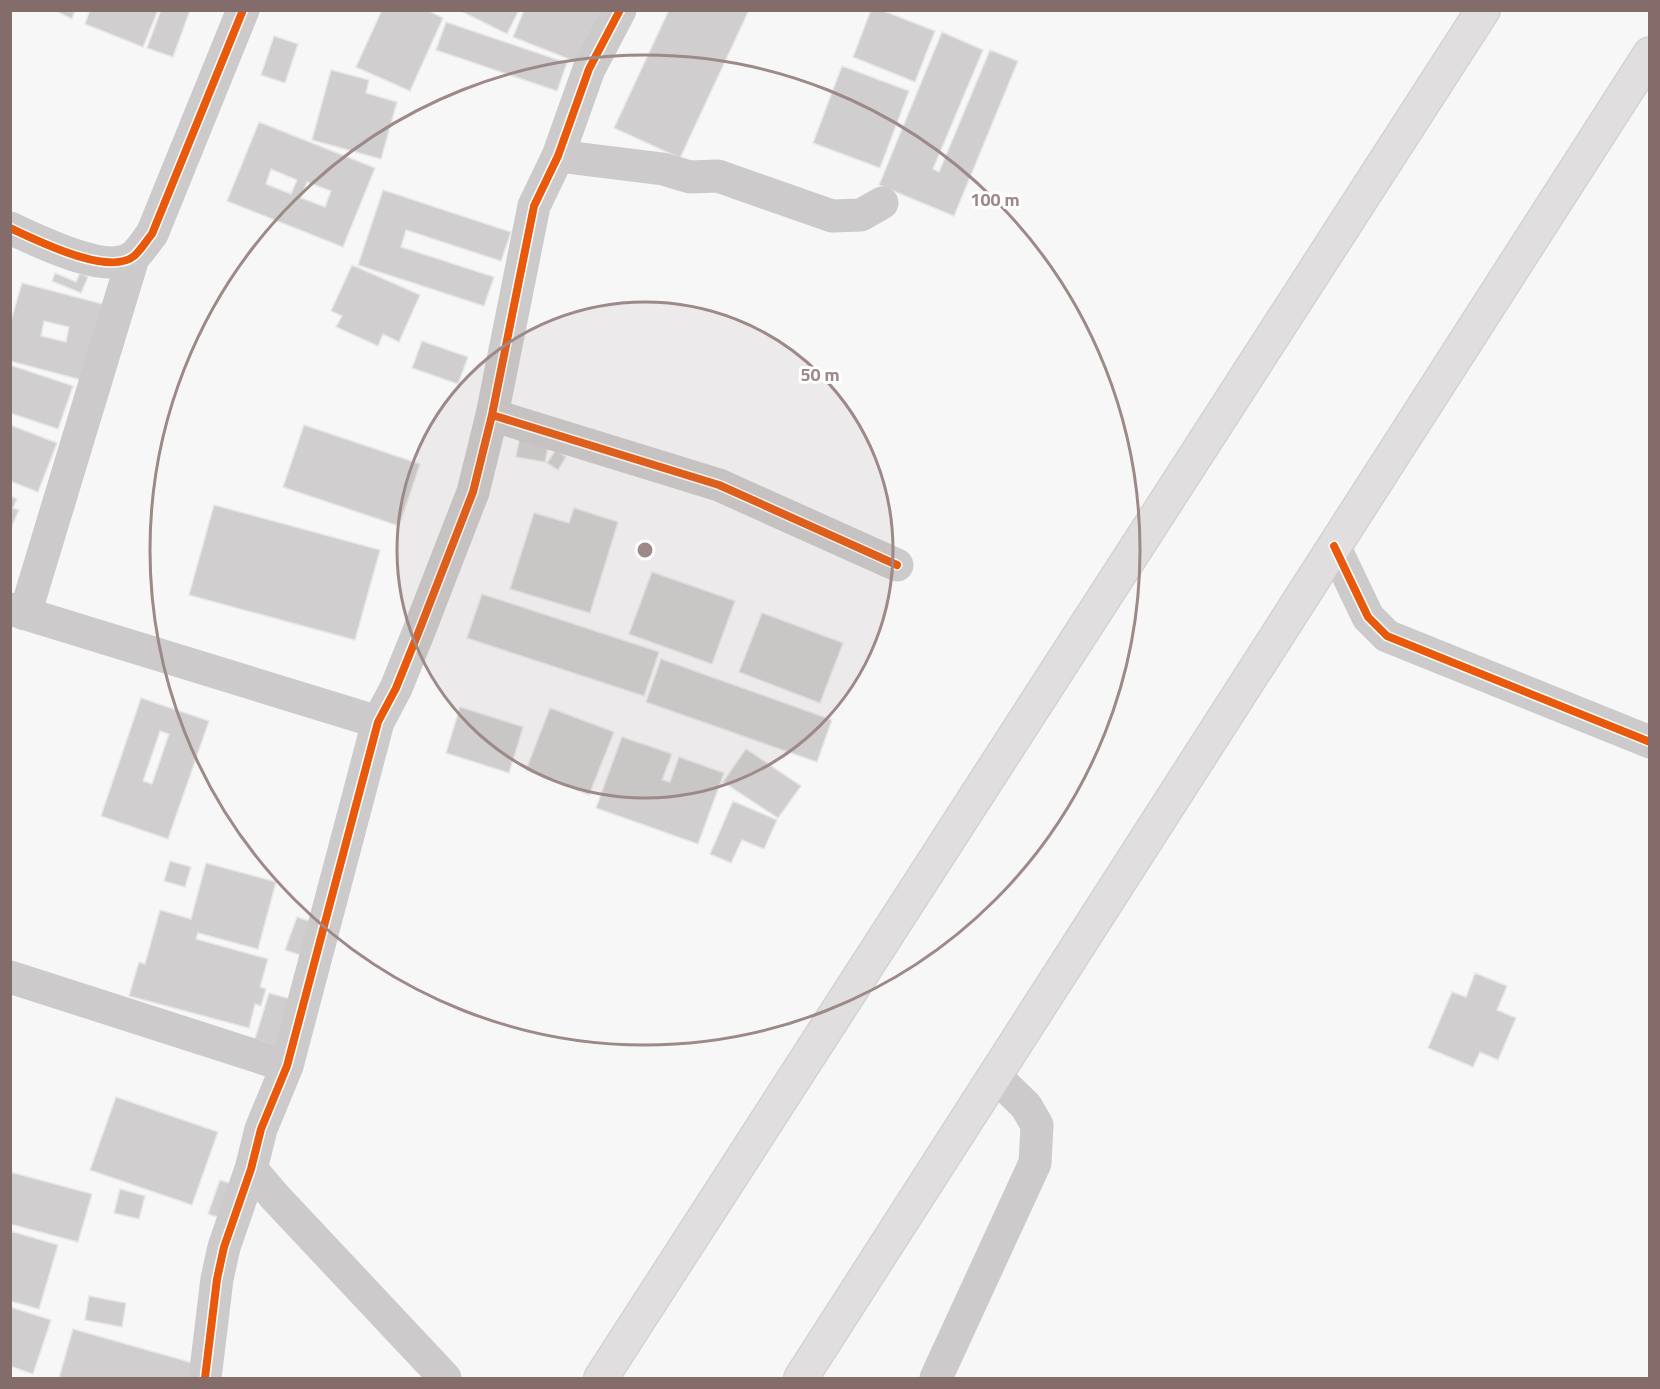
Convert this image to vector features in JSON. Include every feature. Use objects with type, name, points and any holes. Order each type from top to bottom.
[{"type":"highway","points":[[601,1378],[1483,10]]},
{"type":"highway","points":[[801,1378],[1650,54]]},
{"type":"street","points":[[243,10],[152,234],[133,258],[18,612],[378,722]]},
{"type":"street","points":[[205,1378],[217,1279],[224,1247],[251,1169],[261,1130],[287,1066],[378,722],[396,688],[473,492],[492,416],[534,206],[558,156],[590,69],[621,10]]},
{"type":"street","points":[[558,156],[641,166],[690,177],[718,176],[832,216],[861,215],[882,202]]},
{"type":"street","points":[[10,228],[68,254],[108,262],[133,258]]},
{"type":"street","points":[[492,416],[718,485],[897,565]]},
{"type":"street","points":[[1335,546],[1368,617],[1387,636],[1650,742]]},
{"type":"street","points":[[10,977],[287,1066]]},
{"type":"street","points":[[936,1378],[1035,1163],[1037,1125],[1026,1106],[995,1076]]},
{"type":"street","points":[[251,1169],[274,1197],[445,1378]]},
{"type":"building","points":[[54,10],[75,10],[72,19]]},
{"type":"building","points":[[90,10],[158,10],[143,47],[85,24]]},
{"type":"building","points":[[161,10],[190,10],[173,57],[147,48]]},
{"type":"building","points":[[382,10],[427,10],[443,18],[410,91],[356,67]]},
{"type":"building","points":[[459,10],[519,10],[507,34]]},
{"type":"building","points":[[524,10],[606,10],[584,65],[513,37]]},
{"type":"building","points":[[669,10],[749,10],[680,158],[614,128]]},
{"type":"building","points":[[871,10],[881,10],[935,31],[915,82],[853,57]]},
{"type":"building","points":[[446,22],[567,63],[557,91],[436,50]]},
{"type":"building","points":[[942,32],[983,50],[933,169],[939,172],[990,50],[1018,61],[954,216],[879,185]]},
{"type":"building","points":[[274,36],[298,44],[285,83],[261,75]]},
{"type":"building","points":[[842,66],[909,91],[880,168],[813,143]]},
{"type":"building","points":[[331,70],[369,80],[366,93],[397,102],[381,159],[312,140]]},
{"type":"building","points":[[259,122],[375,168],[343,247],[227,201]],"holes":[[[271,169],[297,180],[291,194],[266,184]],[[307,182],[331,191],[325,207],[301,198]]]},
{"type":"building","points":[[383,190],[511,232],[501,261],[406,230],[401,247],[494,277],[484,306],[358,265]]},
{"type":"building","points":[[352,265],[420,295],[399,342],[383,334],[378,346],[336,327],[342,316],[331,311]]},
{"type":"building","points":[[55,273],[76,282],[80,273],[88,277],[81,293],[52,281]]},
{"type":"building","points":[[22,283],[114,307],[93,383],[10,361],[10,324]],"holes":[[[44,321],[69,327],[66,342],[41,336]]]},
{"type":"building","points":[[422,341],[468,357],[458,384],[412,368]]},
{"type":"building","points":[[10,365],[73,386],[58,429],[10,413]]},
{"type":"building","points":[[10,425],[57,443],[38,492],[10,481]]},
{"type":"building","points":[[304,425],[420,464],[399,526],[283,487]]},
{"type":"building","points":[[521,431],[550,436],[545,462],[516,457]]},
{"type":"building","points":[[556,450],[566,457],[558,470],[547,463]]},
{"type":"building","points":[[10,496],[17,499],[13,508],[19,510],[10,530]]},
{"type":"building","points":[[214,505],[380,550],[355,640],[189,595]]},
{"type":"building","points":[[574,508],[618,522],[590,613],[510,589],[534,513],[569,523]]},
{"type":"building","points":[[652,572],[735,601],[712,664],[629,634]]},
{"type":"building","points":[[482,594],[659,652],[644,696],[467,638]]},
{"type":"building","points":[[762,613],[843,643],[820,703],[739,672]]},
{"type":"building","points":[[661,659],[832,720],[817,762],[646,702]]},
{"type":"building","points":[[141,698],[209,721],[168,839],[101,816]],"holes":[[[160,731],[169,734],[152,784],[143,781]]]},
{"type":"building","points":[[460,707],[523,727],[509,773],[446,753]]},
{"type":"building","points":[[550,708],[614,732],[589,795],[526,770]]},
{"type":"building","points":[[622,737],[672,754],[662,780],[670,782],[679,757],[724,773],[698,844],[596,808]]},
{"type":"building","points":[[746,749],[801,786],[778,818],[723,782]]},
{"type":"building","points":[[733,801],[777,820],[764,849],[742,840],[731,863],[710,854]]},
{"type":"building","points":[[170,861],[191,867],[185,887],[164,881]]},
{"type":"building","points":[[206,863],[276,882],[258,949],[198,933],[196,939],[268,959],[260,987],[266,989],[261,1006],[255,1004],[249,1028],[129,996],[139,962],[145,964],[160,910],[191,919]]},
{"type":"building","points":[[297,917],[318,924],[306,957],[285,950]]},
{"type":"building","points":[[1475,973],[1507,986],[1497,1010],[1516,1018],[1498,1060],[1480,1052],[1473,1067],[1428,1048],[1452,992],[1466,997]]},
{"type":"building","points":[[269,993],[294,1000],[280,1047],[255,1039]]},
{"type":"building","points":[[116,1097],[218,1132],[192,1205],[90,1170]]},
{"type":"building","points":[[10,1172],[92,1194],[78,1242],[10,1224]]},
{"type":"building","points":[[220,1180],[241,1187],[230,1221],[208,1214]]},
{"type":"building","points":[[120,1189],[145,1196],[139,1219],[114,1213]]},
{"type":"building","points":[[10,1231],[58,1245],[39,1309],[10,1301]]},
{"type":"building","points":[[89,1296],[126,1303],[122,1327],[85,1320]]},
{"type":"building","points":[[10,1307],[51,1320],[33,1374],[10,1366]]},
{"type":"building","points":[[73,1329],[200,1365],[196,1378],[59,1378]]},
{"type":"cycle path","points":[[10,228],[54,248],[91,260],[123,261],[134,256],[152,234],[243,10]]},
{"type":"cycle path","points":[[205,1378],[217,1279],[224,1247],[251,1169],[261,1129],[287,1066],[378,722],[396,688],[473,492],[492,415],[534,206],[558,156],[589,69],[620,10]]},
{"type":"cycle path","points":[[492,415],[719,485],[897,565]]},
{"type":"cycle path","points":[[1334,546],[1368,617],[1387,636],[1650,742]]}]
